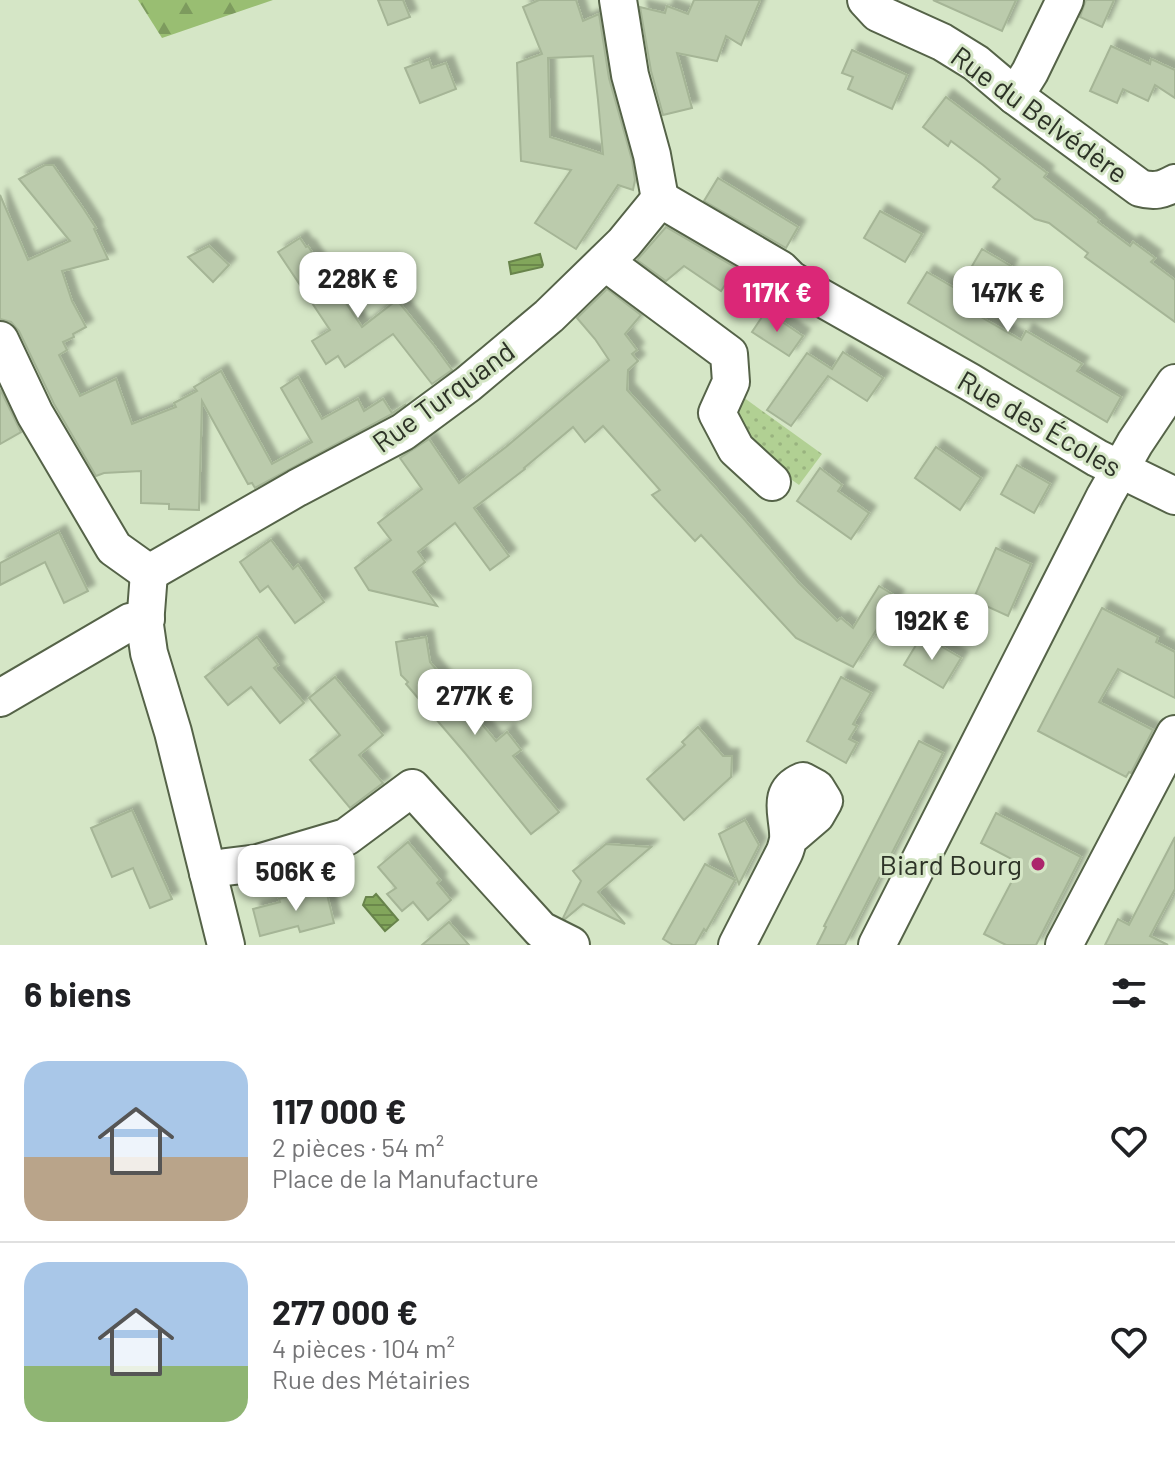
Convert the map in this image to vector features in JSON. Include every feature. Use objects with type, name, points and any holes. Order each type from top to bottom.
[{"type":"street","points":[[618,0],[630,75],[652,155],[660,199]]},
{"type":"street","name":"Rue du Belvédère","points":[[866,0],[878,13],[942,42],[976,63],[1015,96],[1140,188],[1163,190],[1175,183]]},
{"type":"street","points":[[1015,96],[1065,0]]},
{"type":"street","name":"Rue Turquand","points":[[149,573],[297,488],[403,432],[468,384],[549,316],[624,243],[660,199]]},
{"type":"street","name":"Rue des Écoles","points":[[660,199],[780,269],[813,293],[1120,469],[1175,496]]},
{"type":"street","points":[[605,262],[729,354],[731,382],[717,413],[736,449],[772,482]]},
{"type":"street","points":[[0,340],[35,414],[114,548],[149,573],[146,619],[149,653],[173,732],[226,945]]},
{"type":"street","points":[[877,945],[1105,496],[1148,422],[1175,383]]},
{"type":"street","points":[[0,698],[130,622],[146,619]]},
{"type":"street","points":[[1064,945],[1175,734]]},
{"type":"street","points":[[208,873],[258,863],[346,837],[412,788],[541,930],[571,945]]},
{"type":"street","points":[[737,945],[784,853],[788,839]]},
{"type":"green space","points":[[138,0],[273,0],[162,38]]},
{"type":"shaded area","points":[[540,254],[542,267],[511,274],[509,262]]},
{"type":"shaded area","points":[[743,397],[822,454],[799,485],[759,456],[730,412]]},
{"type":"shaded area","points":[[376,894],[398,920],[385,931],[363,905],[366,897]]},
{"type":"building","points":[[378,0],[403,0],[410,17],[388,25]]},
{"type":"building","points":[[539,0],[576,0],[583,21],[599,14],[609,78],[632,160],[633,190],[618,185],[576,249],[535,223],[571,170],[521,161],[517,63],[542,54],[523,7]],"holes":[[[593,56],[603,154],[550,137],[548,58]]]},
{"type":"building","points":[[694,0],[760,0],[741,45],[726,36],[717,61],[677,53],[692,108],[663,115],[651,71],[640,7],[665,13],[667,6],[688,14]]},
{"type":"building","points":[[933,0],[1016,0],[1002,31]]},
{"type":"building","points":[[1086,0],[1114,0],[1102,27],[1080,17]]},
{"type":"building","points":[[1111,46],[1150,64],[1151,59],[1175,70],[1175,98],[1155,85],[1148,101],[1123,89],[1117,103],[1090,91]]},
{"type":"building","points":[[852,50],[907,75],[892,109],[848,89],[853,77],[842,73]]},
{"type":"building","points":[[429,59],[432,68],[446,63],[456,89],[420,103],[405,68]]},
{"type":"building","points":[[946,97],[1047,173],[1044,177],[1098,222],[1130,246],[1133,242],[1155,258],[1151,262],[1175,280],[1175,322],[1085,257],[1088,253],[1049,223],[1035,219],[993,187],[1000,179],[983,165],[951,141],[948,146],[923,127]]},
{"type":"building","points":[[45,165],[53,165],[83,208],[96,228],[108,259],[62,271],[72,301],[86,327],[63,342],[67,350],[59,355],[80,396],[116,379],[132,424],[176,407],[174,403],[197,391],[194,387],[221,371],[272,464],[312,442],[281,388],[298,377],[322,419],[358,399],[364,411],[383,399],[392,413],[406,404],[392,414],[255,488],[252,483],[248,484],[202,401],[199,510],[169,509],[169,504],[141,503],[141,471],[96,476],[54,404],[19,331],[11,322],[0,319],[0,195],[28,260],[70,241],[19,179]]},
{"type":"building","points":[[718,178],[798,227],[786,248],[704,201]]},
{"type":"building","points":[[880,211],[922,234],[905,262],[864,238]]},
{"type":"building","points":[[666,227],[764,284],[761,289],[733,273],[721,291],[684,266],[666,281],[637,260]]},
{"type":"building","points":[[300,238],[362,327],[397,300],[452,370],[432,384],[393,334],[345,367],[338,356],[326,364],[312,341],[330,330],[278,252]]},
{"type":"building","points":[[209,246],[229,265],[213,282],[188,257]]},
{"type":"building","points":[[982,249],[1011,266],[981,317],[1021,340],[1026,331],[1082,364],[1077,371],[1121,397],[1107,422],[908,303],[927,272],[958,290]]},
{"type":"building","points":[[607,289],[641,315],[625,334],[637,350],[632,354],[638,361],[628,370],[627,390],[799,583],[837,621],[841,618],[853,628],[879,586],[897,597],[853,667],[796,638],[701,535],[695,541],[652,495],[660,490],[603,426],[585,442],[573,427],[474,508],[509,556],[490,570],[455,523],[418,552],[425,562],[413,572],[437,606],[369,590],[355,568],[391,540],[378,523],[422,489],[400,458],[429,439],[459,483],[506,447],[609,360],[577,318]]},
{"type":"building","points":[[766,311],[803,336],[789,356],[752,332]]},
{"type":"building","points":[[843,352],[883,378],[867,401],[828,376],[791,426],[767,410],[807,353],[832,369]]},
{"type":"building","points":[[0,389],[21,432],[0,444]]},
{"type":"building","points":[[936,447],[981,478],[960,510],[915,478]]},
{"type":"building","points":[[1017,465],[1050,484],[1034,513],[1001,494]]},
{"type":"building","points":[[820,468],[842,485],[838,491],[869,513],[851,539],[797,501]]},
{"type":"building","points":[[59,532],[88,591],[64,603],[45,562],[0,585],[0,563]]},
{"type":"building","points":[[271,540],[293,569],[298,565],[324,602],[295,623],[268,586],[260,592],[240,562]]},
{"type":"building","points":[[996,548],[1031,564],[1008,616],[973,600]]},
{"type":"building","points":[[1102,608],[1158,637],[1156,642],[1175,652],[1175,698],[1118,669],[1099,702],[1153,730],[1126,777],[1038,731]]},
{"type":"building","points":[[922,635],[961,658],[943,688],[904,665]]},
{"type":"building","points":[[257,637],[278,665],[274,668],[304,703],[280,723],[251,687],[228,705],[205,677]]},
{"type":"building","points":[[426,637],[430,662],[496,741],[507,732],[521,750],[513,756],[559,812],[531,834],[401,675],[396,642]]},
{"type":"building","points":[[335,677],[383,735],[359,755],[383,783],[350,808],[310,760],[340,735],[309,698]]},
{"type":"building","points":[[841,677],[871,693],[853,724],[857,726],[849,739],[857,743],[846,763],[807,741]]},
{"type":"building","points":[[698,727],[723,756],[732,756],[731,777],[684,820],[647,779],[685,745],[682,742]]},
{"type":"building","points":[[919,741],[943,753],[845,945],[817,945],[824,926]]},
{"type":"building","points":[[132,810],[172,899],[150,908],[133,868],[112,877],[91,828]]},
{"type":"building","points":[[996,813],[1081,857],[1036,945],[1006,945],[984,934],[1021,864],[981,843]]},
{"type":"building","points":[[745,820],[759,845],[739,884],[719,834]]},
{"type":"building","points":[[1175,837],[1175,889],[1150,936],[1168,945],[1105,945],[1118,919],[1129,925]]},
{"type":"building","points":[[408,842],[440,880],[437,883],[451,900],[428,920],[413,902],[402,911],[387,894],[396,888],[378,867]]},
{"type":"building","points":[[606,844],[651,847],[598,892],[625,924],[583,904],[563,918],[581,881],[573,871]]},
{"type":"building","points":[[705,864],[735,880],[695,945],[673,945],[663,939]]},
{"type":"building","points":[[325,886],[334,923],[300,932],[298,926],[260,936],[253,909]]},
{"type":"building","points":[[449,922],[469,945],[422,945]]},
{"type":"place","name":"Biard Bourg","points":[[1038,864]]}]
